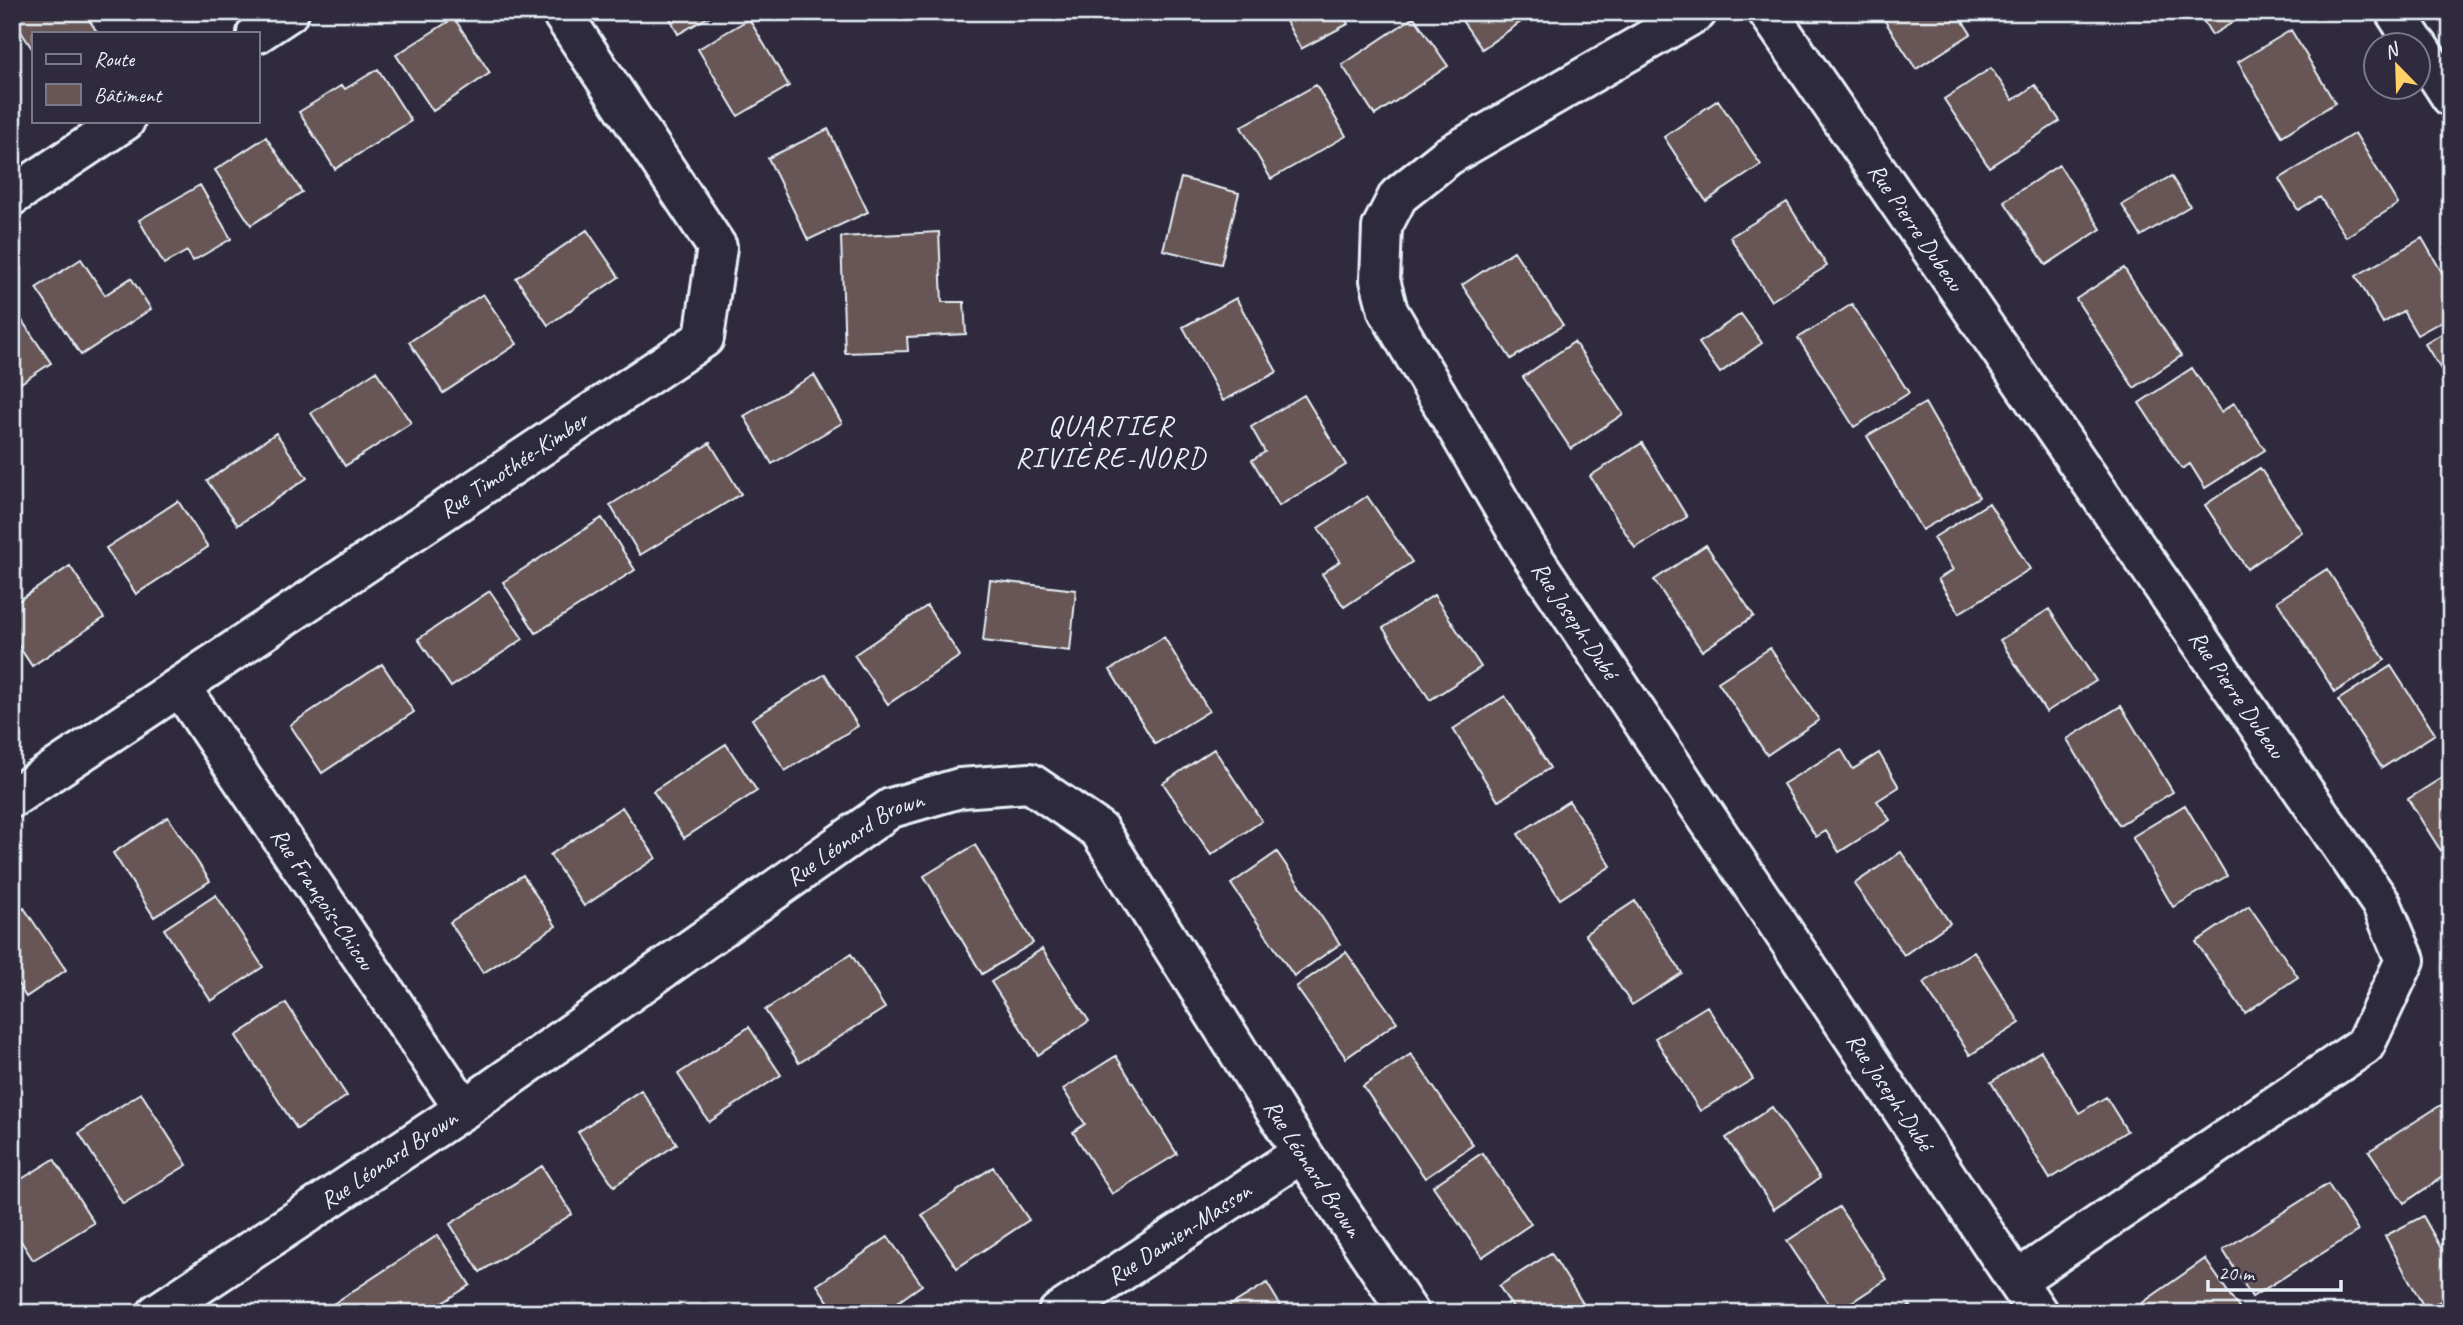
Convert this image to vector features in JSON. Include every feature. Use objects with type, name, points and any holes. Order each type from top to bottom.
[{"type":"street","points":[[259,32],[289,12]]},
{"type":"street","name":"Rue Timothée-Kimber","points":[[12,798],[704,338],[717,247],[561,12]]},
{"type":"street","name":"Rue Joseph-Dubé","points":[[1697,12],[1448,156],[1398,196],[1382,227],[1380,280],[1388,311],[1528,550],[2038,1313]]},
{"type":"street","name":"Rue Pierre Dubeau","points":[[1768,12],[2382,905],[2405,960],[2365,1045],[2017,1280]]},
{"type":"street","points":[[2395,12],[2435,67]]},
{"type":"street","points":[[12,196],[123,122]]},
{"type":"street","name":"Rue François-Chicou","points":[[181,688],[464,1108]]},
{"type":"street","name":"Rue Léonard Brown","points":[[157,1313],[464,1108],[891,808],[960,789],[1030,783],[1099,830],[1302,1153],[1409,1313]]},
{"type":"street","name":"Rue Damien-Masson","points":[[1058,1313],[1302,1153]]},
{"type":"building","points":[[12,12],[84,12],[97,32],[32,32],[32,48],[12,18]]},
{"type":"building","points":[[667,12],[717,12],[678,34]]},
{"type":"building","points":[[1281,12],[1342,12],[1348,24],[1301,49]]},
{"type":"building","points":[[1456,12],[1535,12],[1482,49]]},
{"type":"building","points":[[1879,12],[1957,12],[1971,34],[1916,69]]},
{"type":"building","points":[[2198,12],[2250,12],[2212,35]]},
{"type":"building","points":[[1414,17],[1448,66],[1375,115],[1342,65]]},
{"type":"building","points":[[454,18],[490,73],[433,111],[396,55]]},
{"type":"building","points":[[749,19],[789,86],[738,116],[698,49]]},
{"type":"building","points":[[2291,30],[2335,103],[2282,136],[2238,62]]},
{"type":"building","points":[[1991,68],[2013,100],[2035,85],[2060,121],[1989,167],[1944,99]]},
{"type":"building","points":[[378,69],[411,121],[335,169],[299,112],[342,85],[345,89]]},
{"type":"building","points":[[1316,85],[1346,136],[1271,179],[1241,127]]},
{"type":"building","points":[[1718,100],[1761,165],[1706,201],[1664,137]]},
{"type":"building","points":[[828,129],[868,212],[808,240],[768,158]]},
{"type":"building","points":[[2355,133],[2398,204],[2346,237],[2320,197],[2298,210],[2279,179]]},
{"type":"building","points":[[266,137],[302,192],[251,225],[215,170]]},
{"type":"building","points":[[2059,165],[2101,229],[2046,265],[2004,201]]},
{"type":"building","points":[[2171,176],[2190,206],[2141,236],[2122,205]]},
{"type":"building","points":[[1181,178],[1239,193],[1221,264],[1163,250]]},
{"type":"building","points":[[200,185],[231,239],[193,261],[187,251],[164,264],[139,220]]},
{"type":"building","points":[[1787,202],[1827,266],[1771,301],[1730,237]]},
{"type":"building","points":[[587,230],[619,277],[548,325],[516,278]]},
{"type":"building","points":[[939,232],[942,302],[964,302],[966,334],[907,337],[908,351],[845,353],[841,237]]},
{"type":"building","points":[[2422,238],[2451,288],[2451,316],[2417,335],[2403,311],[2383,323],[2356,276]]},
{"type":"building","points":[[1514,251],[1563,325],[1511,359],[1462,285]]},
{"type":"building","points":[[81,259],[105,295],[131,278],[151,309],[81,355],[36,288]]},
{"type":"building","points":[[2124,268],[2181,356],[2134,388],[2076,299]]},
{"type":"building","points":[[483,294],[517,344],[443,393],[409,342]]},
{"type":"building","points":[[1236,298],[1277,372],[1223,401],[1183,327]]},
{"type":"building","points":[[1852,304],[1909,393],[1854,427],[1798,338]]},
{"type":"building","points":[[12,306],[51,363],[12,389]]},
{"type":"building","points":[[1741,314],[1762,343],[1720,373],[1699,343]]},
{"type":"building","points":[[2451,328],[2451,385],[2425,344]]},
{"type":"building","points":[[1574,342],[1623,414],[1571,449],[1523,377]]},
{"type":"building","points":[[2192,368],[2221,412],[2234,403],[2265,450],[2205,488],[2190,464],[2182,469],[2139,403]]},
{"type":"building","points":[[376,371],[411,423],[345,466],[311,413]]},
{"type":"building","points":[[814,375],[842,423],[772,464],[744,416]]},
{"type":"building","points":[[1304,395],[1346,465],[1279,506],[1252,460],[1265,452],[1251,427]]},
{"type":"building","points":[[1925,403],[1979,497],[1922,530],[1867,436]]},
{"type":"building","points":[[276,433],[307,478],[238,525],[207,481]]},
{"type":"building","points":[[710,443],[741,494],[640,555],[610,505]]},
{"type":"building","points":[[1642,443],[1687,517],[1635,548],[1590,476]]},
{"type":"building","points":[[2260,468],[2302,532],[2247,569],[2205,505]]},
{"type":"building","points":[[1367,496],[1412,562],[1344,607],[1322,574],[1340,561],[1318,528]]},
{"type":"building","points":[[178,501],[208,547],[136,594],[106,548]]},
{"type":"building","points":[[1989,503],[2030,569],[1959,613],[1938,579],[1953,570],[1933,538]]},
{"type":"building","points":[[602,518],[635,570],[536,633],[503,582]]},
{"type":"building","points":[[1706,545],[1754,616],[1702,651],[1654,580]]},
{"type":"building","points":[[70,566],[104,618],[32,666],[12,636],[12,605]]},
{"type":"building","points":[[2327,569],[2385,660],[2335,692],[2277,601]]},
{"type":"building","points":[[990,580],[1076,590],[1070,651],[983,641]]},
{"type":"building","points":[[490,591],[523,639],[451,687],[418,639]]},
{"type":"building","points":[[1434,595],[1481,667],[1430,700],[1383,628]]},
{"type":"building","points":[[927,606],[960,656],[888,704],[854,655]]},
{"type":"building","points":[[2049,609],[2096,681],[2046,712],[2000,640]]},
{"type":"building","points":[[1164,637],[1209,711],[1155,744],[1110,670]]},
{"type":"building","points":[[1770,648],[1819,720],[1767,755],[1718,682]]},
{"type":"building","points":[[382,664],[414,712],[322,773],[290,725]]},
{"type":"building","points":[[2391,666],[2435,734],[2382,768],[2338,700]]},
{"type":"building","points":[[825,674],[858,726],[785,771],[752,719]]},
{"type":"building","points":[[1505,696],[1550,768],[1498,801],[1453,729]]},
{"type":"building","points":[[2121,706],[2173,792],[2119,825],[2067,739]]},
{"type":"building","points":[[726,744],[757,791],[684,838],[653,791]]},
{"type":"building","points":[[1214,749],[1262,821],[1211,855],[1163,783]]},
{"type":"building","points":[[1841,749],[1853,769],[1879,753],[1899,787],[1877,801],[1890,820],[1839,852],[1826,831],[1816,837],[1783,784]]},
{"type":"building","points":[[2451,772],[2451,867],[2408,799]]},
{"type":"building","points":[[1569,801],[1611,866],[1560,899],[1518,834]]},
{"type":"building","points":[[2185,805],[2227,876],[2173,907],[2132,837]]},
{"type":"building","points":[[622,807],[656,858],[584,906],[550,855]]},
{"type":"building","points":[[168,817],[210,881],[154,917],[113,853]]},
{"type":"building","points":[[975,845],[1033,943],[982,974],[924,876]]},
{"type":"building","points":[[1277,852],[1340,944],[1294,976],[1231,884]]},
{"type":"building","points":[[1901,852],[1950,923],[1904,955],[1854,884]]},
{"type":"building","points":[[523,875],[556,926],[483,973],[450,922]]},
{"type":"building","points":[[216,895],[263,967],[211,1001],[164,929]]},
{"type":"building","points":[[1635,901],[1682,973],[1632,1005],[1585,934]]},
{"type":"building","points":[[2249,906],[2298,977],[2245,1013],[2196,942]]},
{"type":"building","points":[[24,908],[66,970],[26,997],[15,980],[12,982],[12,916]]},
{"type":"building","points":[[1042,949],[1089,1021],[1038,1055],[991,982]]},
{"type":"building","points":[[1974,951],[2020,1023],[1970,1055],[1923,983]]},
{"type":"building","points":[[1346,952],[1397,1022],[1346,1058],[1296,987]]},
{"type":"building","points":[[851,954],[885,1008],[799,1063],[765,1010]]},
{"type":"building","points":[[286,1003],[347,1096],[297,1129],[236,1036]]},
{"type":"building","points":[[1707,1006],[1753,1079],[1700,1111],[1655,1038]]},
{"type":"building","points":[[749,1027],[781,1075],[709,1122],[678,1074]]},
{"type":"building","points":[[2041,1051],[2079,1113],[2106,1097],[2127,1131],[2050,1179],[1991,1082]]},
{"type":"building","points":[[1411,1054],[1473,1145],[1425,1178],[1363,1086]]},
{"type":"building","points":[[1116,1056],[1177,1154],[1112,1194],[1073,1132],[1085,1124],[1063,1089]]},
{"type":"building","points":[[641,1090],[677,1144],[614,1186],[578,1132]]},
{"type":"building","points":[[141,1093],[187,1165],[123,1204],[79,1133]]},
{"type":"building","points":[[2441,1105],[2451,1119],[2451,1187],[2444,1176],[2404,1203],[2369,1151]]},
{"type":"building","points":[[1772,1107],[1820,1178],[1774,1209],[1726,1138]]},
{"type":"building","points":[[1482,1153],[1531,1224],[1482,1257],[1433,1186]]},
{"type":"building","points":[[54,1159],[94,1223],[33,1260],[12,1227],[12,1185]]},
{"type":"building","points":[[542,1166],[572,1214],[480,1272],[450,1224]]},
{"type":"building","points":[[993,1167],[1029,1220],[957,1268],[922,1215]]},
{"type":"building","points":[[2328,1184],[2358,1231],[2252,1297],[2223,1250]]},
{"type":"building","points":[[1839,1207],[1887,1279],[1835,1313],[1787,1241]]},
{"type":"building","points":[[2423,1216],[2451,1266],[2451,1296],[2425,1309],[2385,1236]]},
{"type":"building","points":[[438,1235],[470,1285],[427,1313],[338,1313],[333,1304]]},
{"type":"building","points":[[888,1237],[922,1285],[882,1313],[836,1313],[817,1285]]},
{"type":"building","points":[[1551,1253],[1589,1313],[1516,1313],[1499,1286]]},
{"type":"building","points":[[2205,1259],[2239,1308],[2232,1313],[2138,1313],[2135,1308]]},
{"type":"building","points":[[1267,1283],[1285,1313],[1218,1313]]},
{"type":"building","points":[[1910,1305],[1916,1313],[1898,1313]]},
{"type":"district","name":"QUARTIER RIVIÈRE-NORD","points":[[1111,441]]}]
